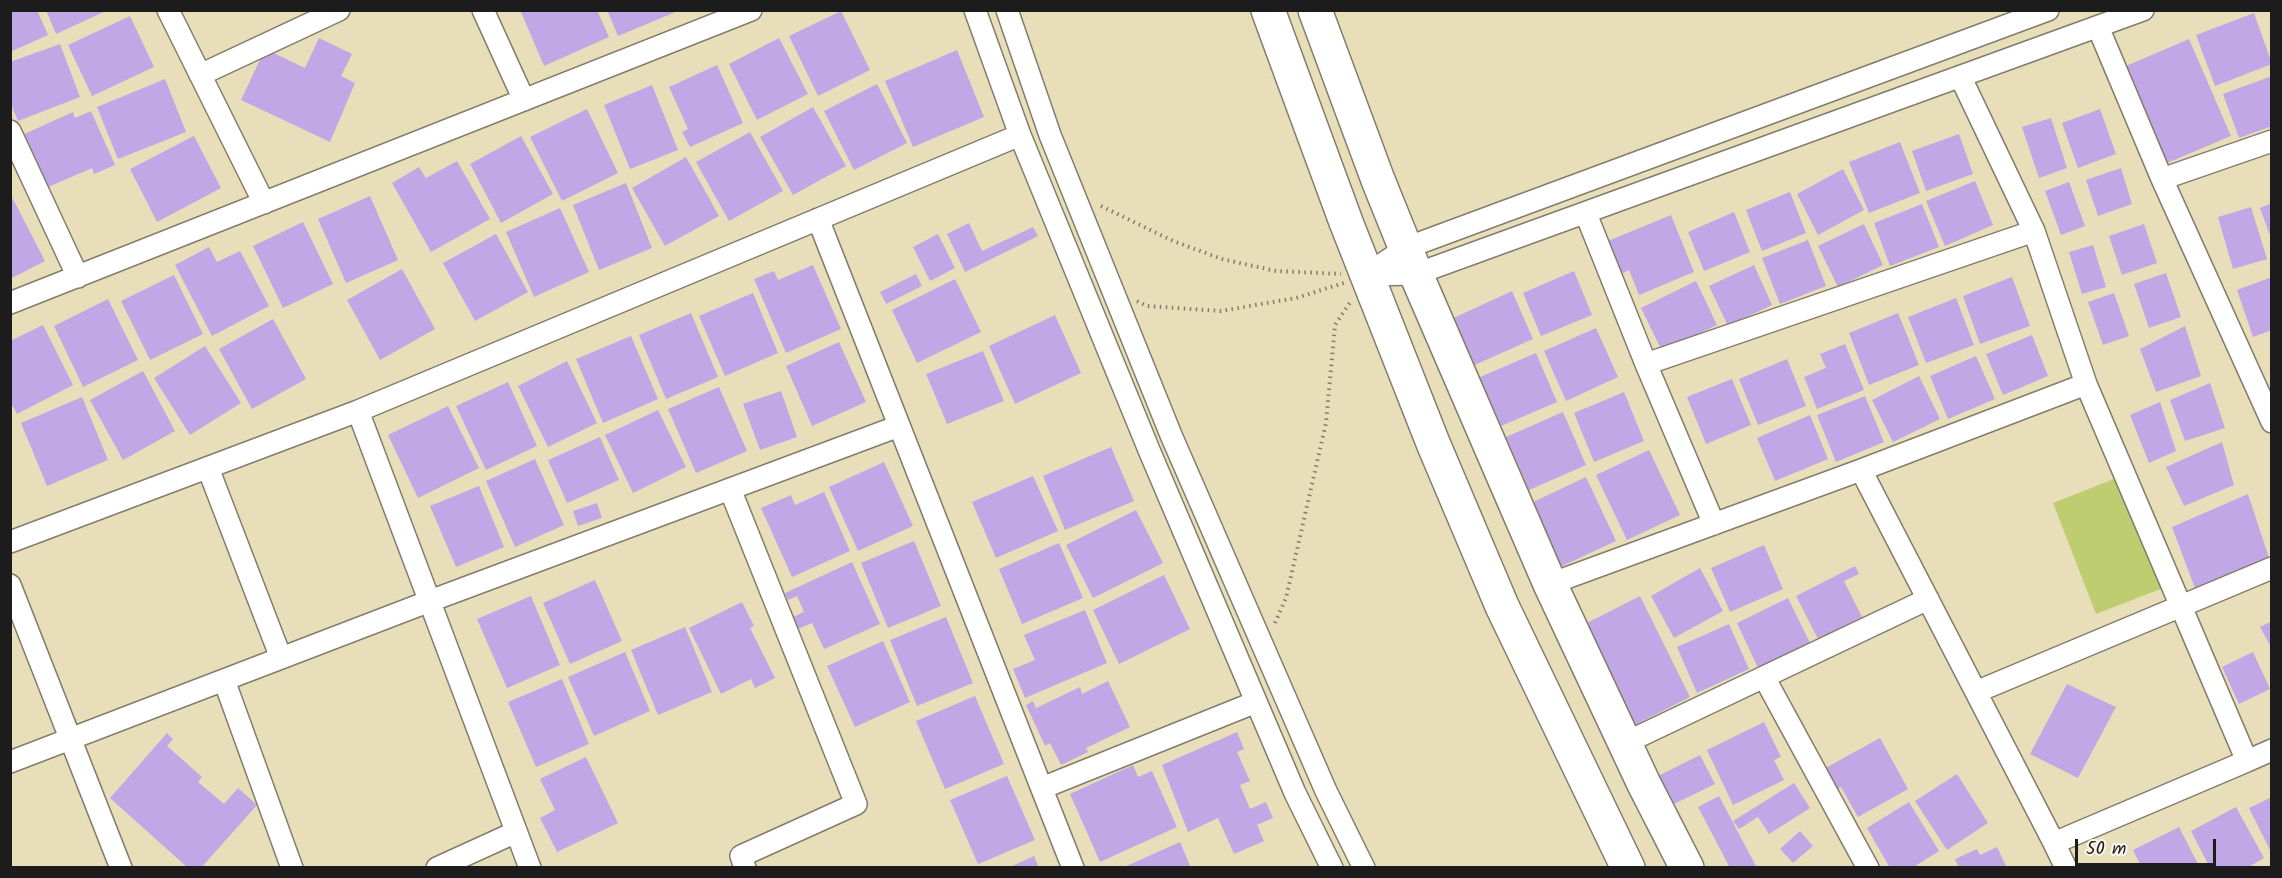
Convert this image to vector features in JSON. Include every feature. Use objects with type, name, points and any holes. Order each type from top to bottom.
[{"type":"main road","points":[[1268,10],[1366,275],[1433,442],[1502,606],[1628,867]]},
{"type":"main road","points":[[1316,10],[1411,261],[1550,584],[1687,867]]},
{"type":"street","points":[[168,10],[264,203]]},
{"type":"street","points":[[200,75],[339,10]]},
{"type":"street","points":[[483,10],[524,100]]},
{"type":"street","points":[[10,303],[524,100],[728,15],[751,10]]},
{"type":"street","points":[[975,10],[1020,135],[1149,450],[1295,793],[1332,867]]},
{"type":"street","points":[[1007,10],[1050,135],[1171,435],[1326,791],[1364,867]]},
{"type":"street","points":[[1411,261],[2048,10]]},
{"type":"street","points":[[1366,275],[1586,214],[2143,10]]},
{"type":"street","points":[[2098,27],[2162,179],[2271,422]]},
{"type":"street","points":[[1961,78],[2034,231],[2086,384],[2247,761]]},
{"type":"street","points":[[10,131],[78,277]]},
{"type":"street","points":[[10,542],[358,411],[1020,135]]},
{"type":"street","points":[[2162,179],[2271,141]]},
{"type":"street","points":[[1586,214],[1714,524]]},
{"type":"street","points":[[818,219],[1073,867]]},
{"type":"street","points":[[1646,364],[2034,231]]},
{"type":"street","points":[[1550,584],[1861,470],[2086,384]]},
{"type":"street","points":[[358,411],[530,867]]},
{"type":"street","points":[[10,762],[430,601],[899,426]]},
{"type":"street","points":[[208,468],[281,658]]},
{"type":"street","points":[[1861,470],[2066,867]]},
{"type":"street","points":[[730,489],[856,804],[741,856],[745,867]]},
{"type":"street","points":[[1976,692],[2271,568]]},
{"type":"street","points":[[10,585],[121,867]]},
{"type":"street","points":[[1625,743],[1928,599]]},
{"type":"street","points":[[1764,677],[1868,867]]},
{"type":"street","points":[[224,680],[292,867]]},
{"type":"street","points":[[1042,788],[1256,702]]},
{"type":"street","points":[[2054,843],[2271,750]]},
{"type":"street","points":[[437,867],[516,832]]},
{"type":"path","points":[[1097,203],[1173,241],[1222,259],[1276,271],[1366,275]]},
{"type":"path","points":[[1111,287],[1147,306],[1221,311],[1296,298],[1366,275]]},
{"type":"path","points":[[1264,649],[1286,598],[1326,423],[1335,326],[1366,275]]},
{"type":"green space","points":[[2119,477],[2163,588],[2096,614],[2053,503]]},
{"type":"building","points":[[10,10],[37,10],[48,35],[10,52]]},
{"type":"building","points":[[46,10],[108,10],[56,34]]},
{"type":"building","points":[[525,10],[597,10],[609,37],[544,66],[521,12]]},
{"type":"building","points":[[607,10],[678,10],[678,11],[618,36]]},
{"type":"building","points":[[841,11],[870,70],[818,96],[789,36]]},
{"type":"building","points":[[2254,13],[2272,64],[2215,86],[2196,35]]},
{"type":"building","points":[[130,16],[154,67],[92,96],[68,45]]},
{"type":"building","points":[[319,38],[352,54],[341,76],[355,83],[330,142],[241,100],[265,49],[305,68]]},
{"type":"building","points":[[779,38],[808,94],[757,120],[729,64]]},
{"type":"building","points":[[2189,39],[2231,136],[2167,163],[2126,66]]},
{"type":"building","points":[[60,44],[80,97],[18,121],[10,102],[10,62]]},
{"type":"building","points":[[957,50],[984,117],[913,147],[885,81]]},
{"type":"building","points":[[717,65],[743,123],[690,147],[682,132],[688,129],[669,87]]},
{"type":"building","points":[[2272,76],[2272,126],[2239,138],[2223,94]]},
{"type":"building","points":[[165,79],[186,132],[118,159],[97,107]]},
{"type":"building","points":[[877,84],[907,143],[854,170],[824,111]]},
{"type":"building","points":[[652,85],[678,150],[630,169],[604,105]]},
{"type":"building","points":[[813,107],[846,166],[793,195],[760,137]]},
{"type":"building","points":[[587,109],[618,173],[562,201],[530,137]]},
{"type":"building","points":[[2100,109],[2116,154],[2078,168],[2062,123]]},
{"type":"building","points":[[91,111],[115,165],[94,174],[92,168],[46,188],[22,135],[73,112],[75,118]]},
{"type":"building","points":[[2051,118],[2067,168],[2039,178],[2022,127]]},
{"type":"building","points":[[750,132],[783,191],[729,221],[696,162]]},
{"type":"building","points":[[1959,134],[1973,174],[1926,191],[1912,151]]},
{"type":"building","points":[[194,136],[221,188],[157,222],[130,169]]},
{"type":"building","points":[[521,136],[553,194],[501,223],[470,164]]},
{"type":"building","points":[[1900,142],[1920,193],[1869,213],[1849,162]]},
{"type":"building","points":[[686,157],[719,216],[665,246],[632,188]]},
{"type":"building","points":[[457,161],[490,219],[431,252],[392,183],[419,167],[426,178]]},
{"type":"building","points":[[2121,168],[2132,204],[2098,216],[2086,180]]},
{"type":"building","points":[[1843,169],[1864,210],[1818,235],[1797,194]]},
{"type":"building","points":[[1975,181],[1993,225],[1945,246],[1926,201]]},
{"type":"building","points":[[2069,182],[2085,226],[2061,235],[2045,191]]},
{"type":"building","points":[[626,183],[652,248],[599,270],[573,205]]},
{"type":"building","points":[[1790,192],[1806,233],[1762,251],[1746,210]]},
{"type":"building","points":[[370,196],[398,260],[346,283],[318,219]]},
{"type":"building","points":[[13,199],[45,261],[10,279],[10,200]]},
{"type":"building","points":[[2272,203],[2272,238],[2271,238],[2260,208]]},
{"type":"building","points":[[1922,204],[1939,247],[1890,266],[1874,223]]},
{"type":"building","points":[[2251,207],[2267,259],[2233,269],[2218,217]]},
{"type":"building","points":[[560,208],[589,272],[534,297],[506,232]]},
{"type":"building","points":[[1734,212],[1750,252],[1704,271],[1688,232]]},
{"type":"building","points":[[1671,215],[1694,272],[1639,295],[1629,270],[1621,274],[1608,241]]},
{"type":"building","points":[[303,222],[333,284],[283,308],[253,246]]},
{"type":"building","points":[[969,223],[982,251],[1033,227],[1038,236],[965,272],[947,234]]},
{"type":"building","points":[[1864,224],[1883,265],[1838,287],[1818,246]]},
{"type":"building","points":[[2144,224],[2157,263],[2122,275],[2109,236]]},
{"type":"building","points":[[496,234],[528,292],[475,321],[443,263]]},
{"type":"building","points":[[938,234],[955,268],[930,281],[913,247]]},
{"type":"building","points":[[1808,240],[1826,286],[1780,304],[1762,258]]},
{"type":"building","points":[[2093,245],[2106,287],[2082,294],[2069,252]]},
{"type":"building","points":[[209,247],[217,262],[240,251],[269,306],[212,336],[175,265]]},
{"type":"building","points":[[813,265],[841,329],[786,353],[754,279],[774,271],[778,280]]},
{"type":"building","points":[[1754,265],[1772,305],[1728,326],[1709,286]]},
{"type":"building","points":[[402,269],[435,329],[380,360],[347,300]]},
{"type":"building","points":[[1574,271],[1592,315],[1541,336],[1523,293]]},
{"type":"building","points":[[2166,273],[2181,317],[2149,328],[2134,284]]},
{"type":"building","points":[[916,274],[922,286],[886,304],[880,292]]},
{"type":"building","points":[[174,275],[203,334],[150,360],[121,301]]},
{"type":"building","points":[[2012,277],[2030,326],[1980,344],[1963,296]]},
{"type":"building","points":[[2272,277],[2272,330],[2253,337],[2237,290]]},
{"type":"building","points":[[955,279],[981,332],[917,363],[892,310]]},
{"type":"building","points":[[1696,281],[1717,325],[1662,351],[1641,308]]},
{"type":"building","points":[[1512,291],[1533,339],[1468,368],[1447,321]]},
{"type":"building","points":[[753,293],[778,353],[725,376],[699,316]]},
{"type":"building","points":[[2114,293],[2129,336],[2103,345],[2088,302]]},
{"type":"building","points":[[1956,298],[1974,345],[1926,363],[1908,317]]},
{"type":"building","points":[[108,299],[138,360],[83,387],[54,326]]},
{"type":"building","points":[[691,313],[718,377],[666,399],[639,335]]},
{"type":"building","points":[[1898,313],[1919,365],[1869,385],[1849,333]]},
{"type":"building","points":[[1055,315],[1081,373],[1015,404],[989,346]]},
{"type":"building","points":[[273,319],[306,379],[252,409],[219,349]]},
{"type":"building","points":[[43,325],[73,385],[17,414],[10,401],[10,341]]},
{"type":"building","points":[[2185,326],[2201,376],[2156,392],[2140,349]]},
{"type":"building","points":[[1596,328],[1618,377],[1566,401],[1544,351]]},
{"type":"building","points":[[2032,335],[2048,376],[2003,395],[1986,354]]},
{"type":"building","points":[[631,336],[658,399],[603,423],[576,359]]},
{"type":"building","points":[[839,342],[866,402],[812,426],[786,366]]},
{"type":"building","points":[[1845,344],[1864,390],[1817,409],[1804,377],[1826,368],[1820,354]]},
{"type":"building","points":[[205,346],[241,403],[190,435],[154,378]]},
{"type":"building","points":[[983,351],[1004,401],[947,424],[926,374]]},
{"type":"building","points":[[1536,353],[1557,402],[1501,426],[1480,377]]},
{"type":"building","points":[[1976,356],[1995,399],[1948,419],[1930,376]]},
{"type":"building","points":[[1787,359],[1806,406],[1758,425],[1739,379]]},
{"type":"building","points":[[567,361],[597,423],[548,447],[518,386]]},
{"type":"building","points":[[143,371],[175,431],[123,460],[90,400]]},
{"type":"building","points":[[1919,376],[1940,419],[1893,442],[1872,400]]},
{"type":"building","points":[[1732,379],[1751,425],[1706,444],[1687,397]]},
{"type":"building","points":[[508,382],[537,446],[486,470],[456,406]]},
{"type":"building","points":[[2210,383],[2225,428],[2185,441],[2170,400]]},
{"type":"building","points":[[719,387],[747,451],[696,473],[668,409]]},
{"type":"building","points":[[781,391],[797,437],[760,450],[743,404]]},
{"type":"building","points":[[1624,392],[1644,441],[1594,462],[1574,413]]},
{"type":"building","points":[[1865,396],[1884,442],[1836,462],[1817,415]]},
{"type":"building","points":[[82,397],[108,460],[47,486],[21,423]]},
{"type":"building","points":[[2160,402],[2176,451],[2149,463],[2130,415]]},
{"type":"building","points":[[448,406],[479,468],[418,498],[388,435]]},
{"type":"building","points":[[658,410],[686,467],[633,493],[605,435]]},
{"type":"building","points":[[1563,412],[1586,465],[1529,490],[1506,437]]},
{"type":"building","points":[[1810,415],[1828,459],[1775,481],[1757,438]]},
{"type":"building","points":[[600,437],[619,480],[567,503],[548,460]]},
{"type":"building","points":[[2222,442],[2234,485],[2184,506],[2166,467]]},
{"type":"building","points":[[1111,447],[1134,501],[1065,530],[1043,476]]},
{"type":"building","points":[[1649,450],[1680,515],[1627,540],[1596,475]]},
{"type":"building","points":[[535,459],[564,525],[515,547],[486,481]]},
{"type":"building","points":[[884,462],[913,526],[858,551],[829,487]]},
{"type":"building","points":[[1033,476],[1058,531],[996,558],[972,502]]},
{"type":"building","points":[[1586,477],[1616,541],[1558,568],[1529,504]]},
{"type":"building","points":[[479,486],[504,547],[456,567],[430,506]]},
{"type":"building","points":[[824,492],[850,551],[792,577],[761,508],[791,495],[795,505]]},
{"type":"building","points":[[2248,494],[2269,558],[2196,591],[2172,527]]},
{"type":"building","points":[[597,503],[602,518],[578,526],[573,511]]},
{"type":"building","points":[[1136,510],[1163,563],[1093,598],[1066,545]]},
{"type":"building","points":[[914,541],[941,606],[888,628],[861,563]]},
{"type":"building","points":[[1059,543],[1083,598],[1022,624],[999,569]]},
{"type":"building","points":[[1764,545],[1783,589],[1730,612],[1711,568]]},
{"type":"building","points":[[852,562],[880,624],[824,649],[812,623],[798,629],[793,617],[804,612],[797,596],[788,600],[785,593]]},
{"type":"building","points":[[1855,566],[1859,574],[1844,581],[1862,617],[1818,639],[1796,596]]},
{"type":"building","points":[[1700,568],[1723,611],[1674,638],[1651,596]]},
{"type":"building","points":[[1164,575],[1190,629],[1119,664],[1093,610]]},
{"type":"building","points":[[595,580],[622,641],[570,664],[543,603]]},
{"type":"building","points":[[531,596],[560,665],[507,688],[477,619]]},
{"type":"building","points":[[1640,596],[1690,697],[1633,726],[1583,625]]},
{"type":"building","points":[[1788,598],[1810,643],[1758,668],[1737,623]]},
{"type":"building","points":[[742,602],[754,626],[750,628],[775,678],[755,688],[751,679],[721,694],[689,628]]},
{"type":"building","points":[[1085,610],[1107,663],[1025,698],[1013,669],[1035,660],[1024,635]]},
{"type":"building","points":[[946,617],[973,683],[917,706],[890,640]]},
{"type":"building","points":[[2272,621],[2272,649],[2260,627]]},
{"type":"building","points":[[1729,624],[1749,669],[1697,693],[1677,647]]},
{"type":"building","points":[[685,627],[712,692],[658,715],[631,650]]},
{"type":"building","points":[[883,641],[910,702],[855,727],[827,666]]},
{"type":"building","points":[[625,652],[650,711],[594,736],[568,677]]},
{"type":"building","points":[[2253,652],[2270,689],[2239,704],[2222,667]]},
{"type":"building","points":[[562,679],[589,744],[536,767],[508,702]]},
{"type":"building","points":[[1108,681],[1130,727],[1086,748],[1088,752],[1061,765],[1050,743],[1045,746],[1026,705],[1033,701],[1036,708],[1080,687],[1082,694]]},
{"type":"building","points":[[2067,684],[2116,707],[2078,778],[2030,754]]},
{"type":"building","points":[[975,696],[1004,764],[945,789],[916,721]]},
{"type":"building","points":[[1764,722],[1781,757],[1774,760],[1784,780],[1733,805],[1707,750]]},
{"type":"building","points":[[1237,732],[1244,749],[1237,752],[1250,781],[1240,785],[1250,809],[1266,802],[1273,818],[1257,825],[1264,841],[1234,854],[1218,818],[1188,832],[1162,765]]},
{"type":"building","points":[[167,733],[173,739],[167,746],[202,777],[198,782],[224,804],[238,788],[257,805],[201,868],[188,868],[110,798]]},
{"type":"building","points":[[1880,738],[1908,789],[1858,817],[1841,787],[1832,792],[1820,771]]},
{"type":"building","points":[[1700,755],[1715,784],[1672,805],[1658,776]]},
{"type":"building","points":[[586,757],[618,823],[557,852],[540,818],[555,810],[540,779]]},
{"type":"building","points":[[1133,765],[1138,777],[1152,771],[1177,827],[1100,862],[1070,794]]},
{"type":"building","points":[[1957,774],[1988,823],[1947,850],[1915,801]]},
{"type":"building","points":[[1007,776],[1035,840],[978,864],[950,800]]},
{"type":"building","points":[[1794,783],[1810,808],[1769,834],[1758,817],[1739,829],[1733,821]]},
{"type":"building","points":[[1719,796],[1757,868],[1730,868],[1698,807]]},
{"type":"building","points":[[2272,797],[2272,854],[2249,808]]},
{"type":"building","points":[[1909,802],[1939,851],[1912,868],[1890,868],[1867,828]]},
{"type":"building","points":[[2236,807],[2264,858],[2247,868],[2210,868],[2191,831]]},
{"type":"building","points":[[2179,827],[2200,868],[2142,868],[2133,850]]},
{"type":"building","points":[[1800,831],[1813,846],[1793,863],[1780,849]]},
{"type":"building","points":[[1180,842],[1191,868],[1122,868]]},
{"type":"building","points":[[1997,847],[2007,868],[1959,868],[1955,859],[1977,849],[1980,855]]},
{"type":"building","points":[[1034,856],[1039,868],[1008,868]]}]
